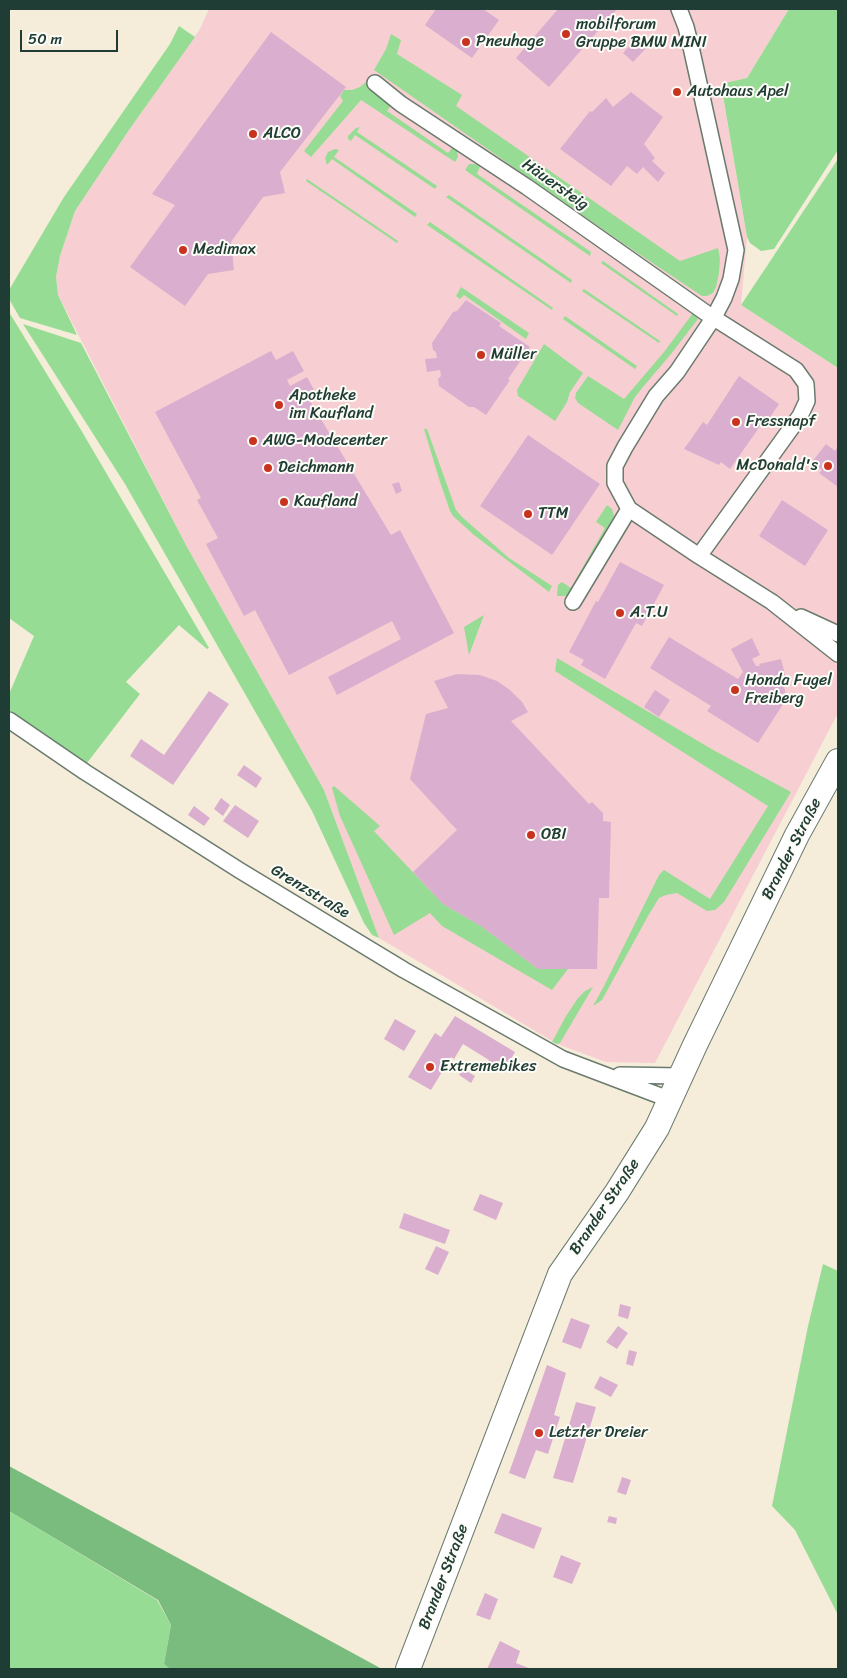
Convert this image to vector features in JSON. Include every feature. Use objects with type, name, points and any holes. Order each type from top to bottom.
[{"type":"main road","name":"Brander Straße","points":[[408,1669],[560,1274],[617,1192],[658,1128],[797,834],[838,761]]},
{"type":"street","points":[[679,9],[691,47],[736,250],[731,279],[724,298],[714,317],[677,372],[656,396],[615,466],[614,483],[629,509],[772,602],[838,654]]},
{"type":"street","name":"Häuersteig","points":[[375,83],[400,104],[526,187],[714,317],[796,370],[806,384],[807,400],[800,416],[699,556]]},
{"type":"street","points":[[573,602],[629,509]]},
{"type":"street","points":[[772,602],[838,634]]},
{"type":"street","name":"Grenzstraße","points":[[9,720],[85,772],[231,865],[404,970],[563,1059],[671,1100]]},
{"type":"street","name":"Grenzstraße","points":[[604,1074],[681,1076]]},
{"type":"shaded area","points":[[209,9],[789,9],[747,78],[721,85],[747,237],[741,305],[838,368],[838,713],[655,1063],[606,1062],[557,1044],[379,938],[324,790],[187,547],[58,295],[56,277],[60,256],[75,211],[200,29]]},
{"type":"green space","points":[[789,9],[838,9],[838,150],[774,249],[761,251],[750,243],[747,237],[721,84],[747,78]]},
{"type":"green space","points":[[179,26],[195,37],[129,130],[75,211],[60,256],[56,277],[58,295],[77,335],[20,318],[9,299],[9,290],[64,197],[170,44]]},
{"type":"green space","points":[[391,34],[401,40],[397,54],[462,95],[456,106],[680,261],[718,248],[720,258],[719,273],[713,293],[702,296],[374,70],[386,49]]},
{"type":"green space","points":[[367,81],[391,99],[393,103],[387,111],[448,153],[453,147],[457,151],[458,157],[455,162],[361,100],[311,157],[304,151],[343,101],[340,96],[344,90],[360,87]]},
{"type":"green space","points":[[360,127],[357,132],[437,186],[435,189],[355,135],[351,141],[348,139],[348,136],[356,128]]},
{"type":"green space","points":[[335,149],[339,150],[334,157],[417,214],[415,217],[332,159],[327,165],[325,158],[328,152]]},
{"type":"green space","points":[[838,159],[838,368],[741,305]]},
{"type":"green space","points":[[469,164],[480,166],[477,174],[591,252],[590,256],[465,170]]},
{"type":"green space","points":[[307,179],[398,241],[397,243],[306,181]]},
{"type":"green space","points":[[449,195],[572,280],[571,283],[446,197]]},
{"type":"green space","points":[[430,222],[553,308],[552,310],[427,225]]},
{"type":"green space","points":[[603,261],[678,314],[677,316],[601,263]]},
{"type":"green space","points":[[461,287],[529,333],[526,339],[464,295],[460,299],[456,296]]},
{"type":"green space","points":[[584,289],[660,341],[659,343],[582,291]]},
{"type":"green space","points":[[9,312],[81,430],[209,648],[207,649],[179,625],[126,682],[140,694],[87,763],[9,710],[9,694],[34,636],[9,618]]},
{"type":"green space","points":[[693,313],[698,319],[635,397],[618,430],[578,403],[575,398],[576,393],[588,376],[624,399],[664,352]]},
{"type":"green space","points":[[565,316],[637,366],[635,369],[563,319]]},
{"type":"green space","points":[[23,324],[81,343],[187,547],[324,790],[379,938],[372,935],[364,923],[312,811],[125,484]]},
{"type":"green space","points":[[544,344],[583,373],[570,392],[567,402],[555,421],[518,396],[517,390]]},
{"type":"green space","points":[[424,429],[427,429],[456,510],[509,558],[552,586],[549,592],[474,535],[453,516],[440,482]]},
{"type":"green space","points":[[607,505],[612,509],[614,516],[602,542],[571,594],[557,596],[558,585],[562,582],[571,588],[605,528],[596,522]]},
{"type":"green space","points":[[484,615],[469,655],[464,627]]},
{"type":"green space","points":[[557,658],[715,751],[791,792],[724,902],[715,910],[707,911],[677,893],[659,898],[602,1000],[593,1006],[659,875],[664,870],[710,899],[768,806],[555,671]]},
{"type":"green space","points":[[334,786],[380,826],[374,831],[443,904],[481,926],[538,969],[568,969],[552,990],[442,926],[430,913],[394,935],[340,816],[332,788]]},
{"type":"green space","points":[[593,987],[560,1043],[552,1042],[578,998],[585,991]]},
{"type":"green space","points":[[823,1264],[838,1271],[838,1615],[795,1530],[772,1506],[808,1326]]},
{"type":"green space","points":[[9,1466],[382,1669],[170,1669],[164,1664],[171,1625],[158,1600],[9,1511]]},
{"type":"green space","points":[[9,1511],[157,1600],[171,1625],[164,1664],[170,1669],[9,1669]]},
{"type":"building","name":"Pneuhage","points":[[436,9],[483,9],[499,20],[472,58],[425,25]]},
{"type":"building","name":"mobilforum Gruppe BMW MINI","points":[[558,9],[617,9],[549,87],[516,58]]},
{"type":"building","name":"ALCO","points":[[271,32],[346,87],[280,172],[285,193],[263,197],[231,242],[234,270],[208,274],[185,306],[130,267],[175,205],[152,194]]},
{"type":"building","points":[[638,37],[648,46],[633,62],[623,53]]},
{"type":"building","points":[[631,92],[663,117],[644,144],[655,158],[652,161],[665,173],[658,182],[643,167],[637,174],[627,166],[611,186],[560,149],[590,111],[592,112],[606,98],[613,107]]},
{"type":"building","name":"Müller","points":[[466,300],[501,323],[499,326],[530,347],[486,415],[474,407],[469,407],[439,386],[440,370],[427,372],[425,359],[437,358],[432,343],[453,312],[457,311]]},
{"type":"building","points":[[271,351],[276,360],[293,351],[304,371],[287,380],[290,386],[307,377],[318,397],[310,401],[391,535],[400,530],[454,633],[337,695],[328,677],[401,639],[392,621],[289,675],[255,610],[244,616],[206,544],[218,538],[197,500],[201,498],[155,412]]},
{"type":"building","name":"Fressnapf","points":[[739,376],[779,404],[766,423],[763,422],[730,469],[721,462],[719,465],[684,449],[703,422],[707,425]]},
{"type":"building","points":[[528,435],[600,484],[552,555],[480,506]]},
{"type":"building","name":"McDonald's","points":[[826,444],[835,451],[838,446],[838,487],[819,473],[822,470],[812,462]]},
{"type":"building","points":[[399,482],[402,491],[396,494],[392,484]]},
{"type":"building","points":[[782,500],[828,530],[805,566],[759,536]]},
{"type":"building","name":"A.T.U","points":[[620,562],[664,585],[642,626],[636,623],[605,679],[581,665],[584,660],[569,652],[596,601],[598,602]]},
{"type":"building","name":"Honda Fugel Freiberg","points":[[669,637],[738,679],[743,672],[731,649],[752,638],[760,655],[752,659],[756,666],[781,659],[787,682],[783,683],[787,698],[758,743],[707,711],[711,706],[650,668]]},
{"type":"building","name":"OBI","points":[[457,674],[480,675],[497,681],[510,690],[522,702],[528,712],[511,721],[589,804],[592,802],[603,813],[603,821],[611,822],[609,898],[599,898],[597,969],[538,969],[481,926],[443,904],[413,872],[457,830],[410,779],[426,714],[448,708],[434,681]]},
{"type":"building","points":[[655,690],[670,700],[659,717],[644,707]]},
{"type":"building","points":[[209,691],[229,704],[173,785],[130,756],[141,739],[164,755]]},
{"type":"building","points":[[244,765],[262,778],[256,788],[237,775]]},
{"type":"building","points":[[221,798],[230,805],[223,816],[214,809]]},
{"type":"building","points":[[235,805],[259,821],[248,838],[223,821]]},
{"type":"building","points":[[194,806],[210,818],[204,826],[188,815]]},
{"type":"building","points":[[455,1016],[515,1052],[505,1069],[497,1065],[496,1067],[488,1062],[489,1060],[463,1044],[454,1059],[451,1057],[431,1090],[408,1077],[435,1033],[441,1037]]},
{"type":"building","points":[[395,1019],[416,1031],[404,1051],[384,1039]]},
{"type":"building","points":[[463,1069],[475,1076],[471,1083],[459,1075]]},
{"type":"building","points":[[480,1194],[503,1203],[496,1220],[473,1210]]},
{"type":"building","points":[[404,1213],[450,1230],[445,1244],[399,1228]]},
{"type":"building","points":[[436,1246],[449,1252],[438,1275],[425,1269]]},
{"type":"building","points":[[620,1304],[631,1307],[628,1319],[618,1316]]},
{"type":"building","points":[[571,1318],[590,1325],[581,1349],[562,1342]]},
{"type":"building","points":[[618,1326],[628,1333],[617,1349],[606,1342]]},
{"type":"building","points":[[629,1350],[637,1352],[633,1366],[626,1364]]},
{"type":"building","name":"Letzter Dreier","points":[[547,1365],[566,1373],[554,1415],[560,1417],[548,1454],[536,1450],[525,1479],[509,1473]]},
{"type":"building","points":[[600,1376],[618,1385],[611,1397],[594,1388]]},
{"type":"building","points":[[576,1402],[596,1407],[573,1483],[553,1478]]},
{"type":"building","points":[[622,1477],[631,1480],[626,1495],[617,1492]]},
{"type":"building","points":[[502,1513],[542,1528],[534,1549],[494,1533]]},
{"type":"building","points":[[609,1516],[617,1518],[616,1524],[607,1522]]},
{"type":"building","points":[[561,1555],[581,1563],[572,1584],[553,1577]]},
{"type":"building","points":[[485,1593],[498,1599],[490,1620],[476,1615]]},
{"type":"building","points":[[500,1641],[520,1651],[516,1663],[531,1669],[487,1669]]},
{"type":"place","name":"mobilforum Gruppe BMW MINI","points":[[566,34]]},
{"type":"place","name":"Pneuhage","points":[[466,42]]},
{"type":"place","name":"Autohaus Apel","points":[[677,92]]},
{"type":"place","name":"ALCO","points":[[253,134]]},
{"type":"place","name":"Medimax","points":[[183,250]]},
{"type":"place","name":"Müller","points":[[481,355]]},
{"type":"place","name":"Apotheke im Kaufland","points":[[279,405]]},
{"type":"place","name":"Fressnapf","points":[[736,422]]},
{"type":"place","name":"AWG-Modecenter","points":[[253,441]]},
{"type":"place","name":"McDonald's","points":[[828,466]]},
{"type":"place","name":"Deichmann","points":[[268,468]]},
{"type":"place","name":"Kaufland","points":[[284,502]]},
{"type":"place","name":"TTM","points":[[528,514]]},
{"type":"place","name":"A.T.U","points":[[620,613]]},
{"type":"place","name":"Honda Fugel Freiberg","points":[[735,690]]},
{"type":"place","name":"OBI","points":[[531,835]]},
{"type":"place","name":"Extremebikes","points":[[430,1067]]},
{"type":"place","name":"Letzter Dreier","points":[[539,1433]]}]
